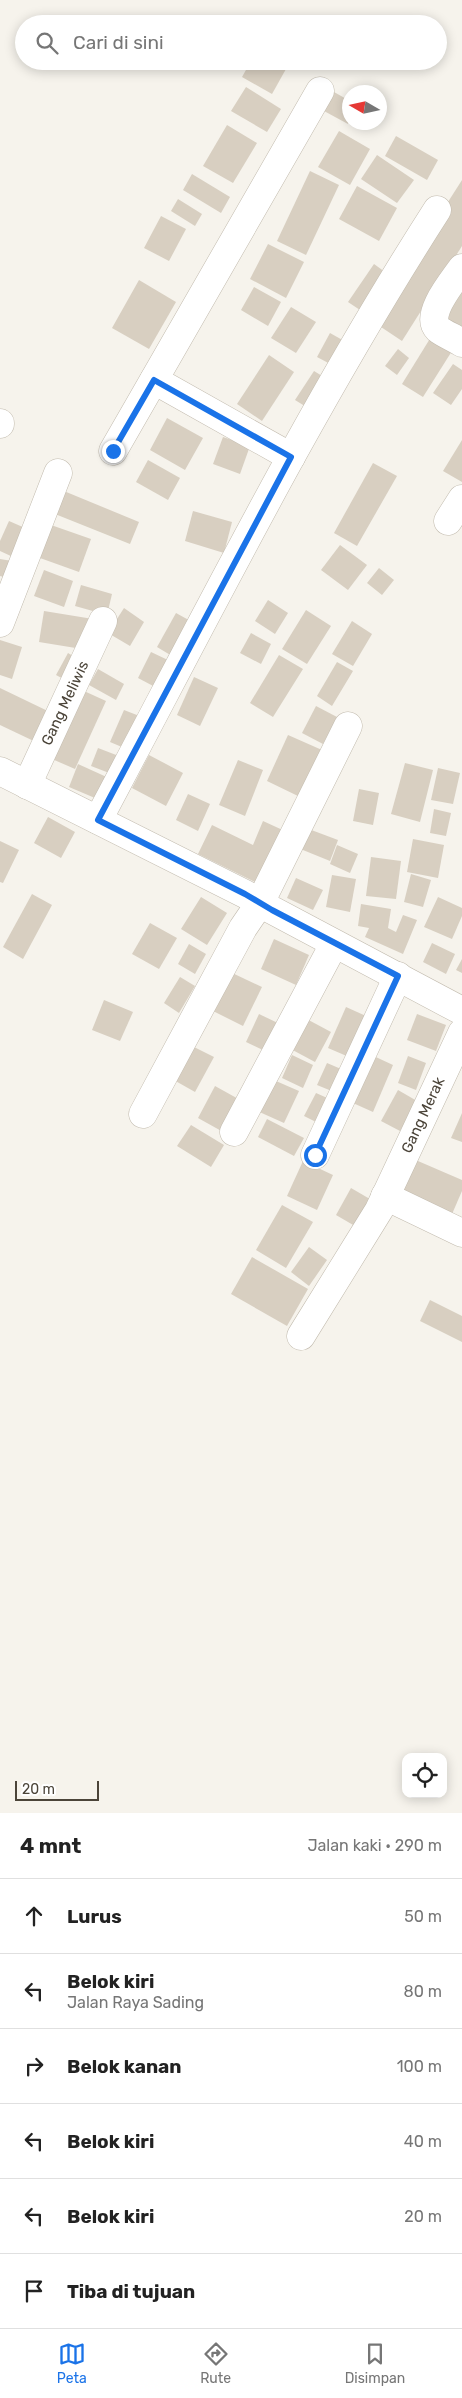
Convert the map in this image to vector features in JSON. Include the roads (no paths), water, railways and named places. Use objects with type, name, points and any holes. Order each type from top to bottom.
[{"type":"street","points":[[113,451],[320,91]]},
{"type":"street","points":[[98,820],[291,457],[388,288],[437,210]]},
{"type":"street","points":[[462,268],[435,310],[433,321],[438,329],[462,342]]},
{"type":"street","points":[[154,380],[291,457]]},
{"type":"street","points":[[0,623],[58,473]]},
{"type":"street","name":"Gang Meliwis","points":[[27,786],[103,621]]},
{"type":"street","points":[[143,1114],[243,928],[260,903],[348,726]]},
{"type":"street","points":[[0,772],[260,903],[462,1011]]},
{"type":"street","points":[[234,1132],[334,944]]},
{"type":"street","points":[[315,1155],[398,976]]},
{"type":"street","name":"Gang Merak","points":[[301,1336],[379,1210],[462,1034]]},
{"type":"street","points":[[385,1196],[462,1233]]}]
